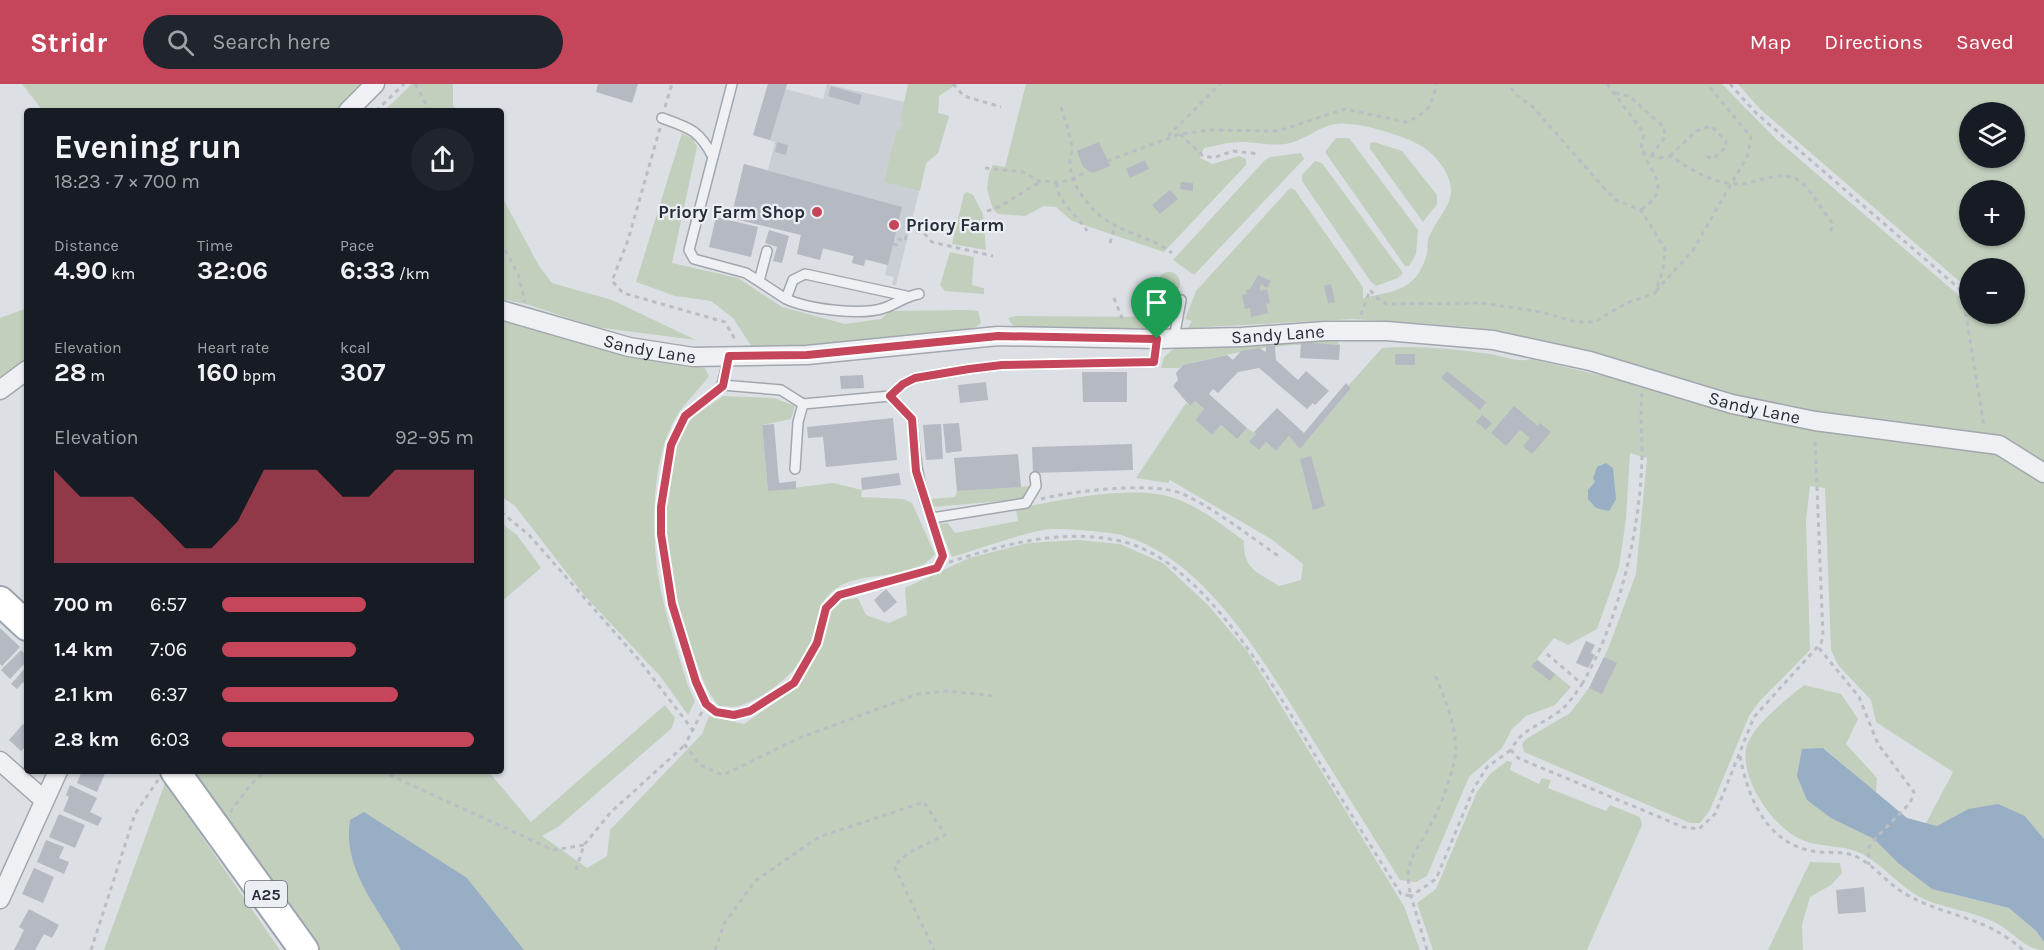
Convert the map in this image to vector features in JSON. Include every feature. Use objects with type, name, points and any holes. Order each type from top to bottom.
[{"type":"main road","points":[[0,601],[24,623]]},
{"type":"main road","name":"A25","points":[[178,774],[304,950]]},
{"type":"street","points":[[351,108],[375,84]]},
{"type":"street","name":"Sandy Lane","points":[[504,310],[629,347],[693,357],[807,355],[998,336],[1165,338],[1359,331],[1492,340],[1569,356],[1732,404],[1815,421],[1999,445],[2044,472]]},
{"type":"street","points":[[0,390],[24,372]]},
{"type":"street","points":[[0,761],[44,800]]},
{"type":"street","points":[[0,899],[57,774]]},
{"type":"lane","points":[[732,84],[688,250],[694,259],[746,273],[786,299],[798,304],[855,311],[884,308],[906,296],[919,294]]},
{"type":"lane","points":[[662,118],[697,133],[703,138],[713,157]]},
{"type":"lane","points":[[759,281],[766,251]]},
{"type":"lane","points":[[786,299],[793,280],[805,274],[906,296]]},
{"type":"lane","points":[[729,356],[723,386],[781,390],[803,404],[890,396],[903,384],[915,378],[969,369],[1002,365],[1154,362],[1181,300]]},
{"type":"lane","points":[[890,396],[912,419],[916,471],[923,499],[932,518],[1026,503],[1036,486],[1035,477]]},
{"type":"lane","points":[[795,469],[798,422],[803,404]]},
{"type":"path","points":[[379,108],[404,84]]},
{"type":"path","points":[[415,84],[428,108]]},
{"type":"path","points":[[672,84],[628,240],[612,281],[622,293],[725,322],[737,340],[729,356]]},
{"type":"path","points":[[953,84],[964,96],[1001,107]]},
{"type":"path","points":[[1167,137],[1220,84]]},
{"type":"path","points":[[1107,161],[1180,134],[1211,130],[1278,131],[1345,109],[1406,122],[1418,117],[1430,106],[1437,84]]},
{"type":"path","points":[[1509,84],[1515,94],[1533,107],[1616,200],[1641,210],[1665,249],[1663,270],[1654,293]]},
{"type":"path","points":[[1607,84],[1644,133],[1642,152],[1659,180],[1658,190],[1650,204],[1641,210]]},
{"type":"path","points":[[1359,331],[1359,320],[1370,290],[1378,299],[1387,304],[1482,303],[1541,312],[1576,322],[1594,322],[1627,303],[1654,293],[1670,278],[1693,249],[1748,155],[1751,137],[1707,84]]},
{"type":"path","points":[[1730,84],[1756,113],[1962,291],[1984,426],[1999,445]]},
{"type":"path","points":[[1614,93],[1629,96],[1664,127],[1665,137],[1651,156]]},
{"type":"path","points":[[1061,107],[1072,149],[1070,166],[1073,179],[1085,200],[1115,226],[1156,241],[1172,253]]},
{"type":"path","points":[[1671,156],[1696,131],[1712,126],[1726,141],[1726,147],[1721,155],[1713,159],[1706,156]]},
{"type":"path","points":[[1180,134],[1202,155],[1213,158],[1233,151],[1260,154]]},
{"type":"path","points":[[1642,152],[1651,156],[1671,156],[1707,179],[1746,183],[1776,176],[1794,178],[1808,189],[1820,210],[1833,224],[1830,234]]},
{"type":"path","points":[[985,168],[1023,172],[1041,182]]},
{"type":"path","points":[[987,211],[1005,206],[1026,189],[1041,182],[1057,183],[1073,179],[1089,170]]},
{"type":"path","points":[[1057,183],[1056,189],[1087,231]]},
{"type":"path","points":[[1110,243],[1115,226]]},
{"type":"path","points":[[893,244],[897,245],[898,240],[905,240],[908,230],[924,233],[932,242],[993,256]]},
{"type":"path","points":[[504,248],[518,274],[528,317]]},
{"type":"path","points":[[1114,298],[1123,318],[1126,337]]},
{"type":"path","points":[[940,562],[950,562],[1020,541],[1079,536],[1120,541],[1150,552],[1168,563],[1198,589],[1258,664],[1401,894],[1411,896],[1436,879],[1474,788],[1487,767],[1511,750],[1518,737],[1554,715],[1570,702],[1600,648],[1626,580],[1642,459],[1640,412],[1644,378]]},
{"type":"path","points":[[723,386],[685,416],[671,445],[661,507],[661,534],[672,604],[696,682],[706,704],[716,712],[734,715],[750,711],[794,683],[817,643],[826,608],[839,595],[913,577],[937,568],[943,556],[932,518]]},
{"type":"path","points":[[1511,750],[1518,758],[1683,827],[1699,829],[1715,814],[1754,717],[1819,648],[1823,636],[1815,421]]},
{"type":"path","points":[[1026,503],[1070,492],[1163,489],[1182,494],[1280,557]]},
{"type":"path","points":[[504,514],[529,535],[639,660],[692,729]]},
{"type":"path","points":[[1819,648],[1859,697],[1869,715],[1878,744],[1914,792],[1910,803],[1872,842],[1868,850],[1869,865]]},
{"type":"path","points":[[1547,654],[1582,684]]},
{"type":"path","points":[[1427,950],[1406,877],[1409,862],[1432,823],[1455,761],[1453,728],[1434,673]]},
{"type":"path","points":[[685,745],[700,765],[723,775],[797,739],[918,694],[948,691],[995,696]]},
{"type":"path","points":[[576,870],[584,844],[611,812],[685,745],[706,704]]},
{"type":"path","points":[[1739,754],[1755,806],[1768,826],[1788,843],[1813,851],[1856,856],[1902,892],[1923,903],[1975,919],[1998,930],[2023,950]]},
{"type":"path","points":[[91,950],[135,814],[163,774]]},
{"type":"path","points":[[216,825],[226,817],[251,784],[263,774]]},
{"type":"path","points":[[388,774],[553,850],[584,844]]},
{"type":"path","points":[[714,950],[724,924],[755,881],[819,837],[924,801],[945,835],[908,853],[894,866],[934,950]]},
{"type":"shaded area","points":[[768,84],[787,84],[786,89],[823,99],[827,84],[904,102],[907,91],[939,96],[938,113],[949,116],[938,153],[926,163],[896,285],[892,285],[894,277],[885,275],[887,265],[866,260],[864,266],[852,263],[853,256],[823,249],[820,260],[797,254],[801,235],[731,218],[744,164],[768,170],[775,142],[753,135]]},
{"type":"green space","points":[[22,84],[366,84],[344,108],[41,108]]},
{"type":"green space","points":[[412,84],[453,84],[454,108],[387,108]]},
{"type":"green space","points":[[908,84],[957,84],[939,96],[938,113],[949,116],[938,153],[926,163],[920,191],[884,182],[897,129],[901,130],[903,123],[900,122]]},
{"type":"green space","points":[[1026,84],[1722,84],[1777,140],[1955,292],[1959,297],[1959,324],[2025,324],[2025,258],[1959,258],[1959,281],[1760,109],[1738,84],[2044,84],[2044,839],[2025,816],[1968,809],[1937,826],[1926,823],[1953,772],[1876,722],[1871,700],[1838,665],[1831,650],[1825,488],[1810,486],[1806,521],[1810,650],[1759,702],[1749,716],[1710,810],[1700,823],[1690,823],[1524,752],[1522,744],[1526,739],[1570,713],[1589,688],[1608,649],[1636,574],[1647,458],[1630,453],[1626,519],[1619,567],[1597,629],[1568,645],[1554,638],[1537,659],[1571,687],[1555,705],[1526,716],[1512,729],[1502,748],[1469,777],[1427,876],[1416,882],[1400,880],[1255,650],[1233,619],[1208,591],[1181,567],[1152,548],[1121,535],[1070,529],[1050,529],[1032,533],[952,557],[938,524],[948,523],[955,533],[1018,521],[1016,509],[1053,501],[1120,493],[1160,494],[1195,507],[1244,541],[1244,550],[1249,564],[1258,573],[1279,586],[1301,580],[1303,564],[1271,539],[1170,480],[1168,483],[1136,478],[1186,403],[1190,406],[1195,401],[1204,409],[1195,420],[1212,435],[1221,425],[1237,439],[1247,428],[1256,434],[1250,442],[1259,450],[1266,442],[1276,451],[1289,436],[1300,449],[1351,388],[1348,386],[1382,348],[1436,348],[1490,354],[1516,360],[1531,359],[1633,383],[1595,356],[1527,338],[1470,327],[1354,319],[1188,328],[1192,321],[1185,319],[1196,291],[1290,188],[1295,190],[1363,287],[1363,298],[1393,291],[1409,284],[1421,269],[1427,254],[1429,237],[1446,208],[1451,190],[1446,173],[1435,157],[1419,144],[1408,139],[1369,127],[1344,123],[1322,128],[1291,143],[1273,145],[1235,142],[1204,148],[1200,158],[1213,164],[1239,156],[1246,159],[1246,165],[1164,252],[1072,221],[1056,207],[1044,206],[1025,216],[998,214],[993,209],[987,189],[989,173],[993,165],[1005,167]]},
{"type":"green space","points":[[682,133],[693,139],[697,147],[672,263],[738,278],[782,307],[845,324],[881,319],[890,311],[969,310],[978,311],[981,323],[970,331],[813,347],[752,347],[733,318],[711,301],[675,296],[636,282]]},
{"type":"green space","points":[[1336,138],[1349,138],[1418,230],[1416,254],[1409,266],[1405,266],[1325,152]]},
{"type":"green space","points":[[1374,142],[1402,151],[1437,195],[1437,204],[1423,222],[1370,149],[1370,143]]},
{"type":"green space","points":[[1301,153],[1304,159],[1194,275],[1173,260],[1264,161],[1270,157]]},
{"type":"green space","points":[[1315,161],[1322,163],[1403,273],[1398,278],[1376,286],[1371,282],[1302,181],[1302,175]]},
{"type":"green space","points":[[967,192],[973,195],[983,214],[986,250],[952,244],[964,194]]},
{"type":"green space","points":[[504,201],[539,266],[552,283],[612,300],[696,340],[595,327],[526,304],[504,300]]},
{"type":"green space","points":[[950,252],[974,257],[972,285],[984,288],[984,294],[945,291],[940,285]]},
{"type":"green space","points":[[1169,272],[1177,275],[1180,283],[1177,291],[1169,294],[1161,291],[1158,283],[1161,275]]},
{"type":"green space","points":[[24,309],[24,367],[0,384],[0,318]]},
{"type":"green space","points":[[504,316],[643,356],[705,368],[709,376],[679,413],[667,436],[661,455],[655,498],[656,562],[662,593],[688,686],[695,701],[688,715],[660,676],[584,595],[515,506],[504,498]]},
{"type":"green space","points":[[1016,316],[1172,317],[1164,331],[1021,329],[1013,326],[1008,318]]},
{"type":"green space","points":[[1336,338],[1340,345],[1280,346],[1223,356],[1183,365],[1179,368],[1161,368],[1164,357],[1176,347]]},
{"type":"green space","points":[[723,396],[774,398],[795,406],[791,419],[762,425],[768,491],[833,483],[862,490],[861,497],[903,499],[912,503],[935,554],[925,563],[913,569],[858,579],[833,591],[824,601],[809,647],[794,669],[764,694],[734,707],[719,706],[709,691],[690,644],[675,588],[666,518],[670,472],[684,428],[696,415]]},
{"type":"green space","points":[[1031,486],[1023,498],[1014,500],[933,507],[931,499],[955,497],[957,491]]},
{"type":"green space","points":[[504,525],[517,535],[541,568],[504,599]]},
{"type":"green space","points":[[1078,540],[1120,544],[1163,563],[1208,605],[1247,651],[1404,906],[1420,950],[316,950],[194,774],[491,774],[531,822],[665,705],[675,718],[672,728],[558,827],[542,836],[587,868],[607,856],[610,830],[702,734],[709,716],[744,724],[797,687],[825,636],[830,611],[843,600],[858,598],[866,615],[889,623],[907,615],[905,588],[969,558],[1028,543]]},
{"type":"green space","points":[[1804,685],[1841,694],[1858,719],[1846,744],[1877,778],[1876,793],[1824,748],[1863,832],[1874,839],[1898,863],[1948,893],[2009,908],[2036,931],[2044,942],[2044,950],[2031,947],[1988,919],[1916,895],[1873,860],[1858,852],[1800,839],[1789,833],[1769,813],[1748,774],[1746,749],[1754,732],[1762,723]]},
{"type":"green space","points":[[1507,761],[1512,762],[1510,770],[1539,784],[1542,778],[1551,780],[1548,788],[1606,811],[1610,805],[1640,817],[1642,825],[1587,950],[1433,950],[1417,903],[1436,889],[1477,792],[1490,774]]},
{"type":"green space","points":[[165,783],[280,950],[104,950]]},
{"type":"green space","points":[[1810,862],[1840,863],[1842,873],[1831,885],[1810,897],[1802,925],[1803,950],[1768,950]]},
{"type":"water","points":[[1606,463],[1613,468],[1616,499],[1609,511],[1596,508],[1588,499],[1588,490],[1595,482],[1593,478],[1597,467]]},
{"type":"water","points":[[1823,748],[1907,818],[1937,826],[1968,809],[1998,804],[2025,816],[2044,839],[2044,942],[2036,931],[2009,908],[1932,889],[1898,863],[1874,839],[1831,818],[1807,800],[1797,776],[1802,749]]},
{"type":"water","points":[[364,812],[467,878],[524,950],[401,950],[364,888],[352,855],[349,838],[350,820]]},
{"type":"building","points":[[598,84],[638,84],[632,103],[596,92]]},
{"type":"building","points":[[768,84],[787,84],[770,140],[753,135]]},
{"type":"building","points":[[831,86],[862,95],[859,105],[828,96]]},
{"type":"building","points":[[777,142],[788,145],[786,155],[775,152]]},
{"type":"building","points":[[1099,142],[1110,166],[1093,173],[1083,167],[1077,151]]},
{"type":"building","points":[[1145,160],[1149,169],[1130,178],[1126,169]]},
{"type":"building","name":"Priory Farm Shop","points":[[744,164],[902,207],[888,265],[865,259],[864,266],[852,263],[854,256],[823,248],[820,260],[797,254],[801,235],[731,218]]},
{"type":"building","points":[[1181,182],[1193,183],[1193,191],[1180,189]]},
{"type":"building","points":[[1170,190],[1178,199],[1160,214],[1152,205]]},
{"type":"building","points":[[716,217],[758,227],[751,257],[709,247]]},
{"type":"building","points":[[769,230],[789,236],[782,263],[773,261],[777,247],[765,243]]},
{"type":"building","points":[[1258,275],[1271,281],[1267,288],[1261,284],[1260,287],[1260,291],[1267,289],[1270,303],[1266,304],[1268,313],[1251,317],[1250,308],[1245,309],[1242,295],[1247,294],[1246,290],[1250,289]]},
{"type":"building","points":[[1331,284],[1335,302],[1328,303],[1324,286]]},
{"type":"building","points":[[1301,342],[1340,345],[1339,360],[1300,358]]},
{"type":"building","points":[[1266,346],[1275,346],[1276,360],[1298,380],[1306,371],[1329,391],[1315,405],[1313,403],[1307,409],[1259,368],[1238,372],[1218,393],[1213,389],[1209,394],[1247,428],[1237,439],[1221,425],[1212,435],[1195,420],[1204,409],[1195,401],[1190,406],[1173,386],[1178,380],[1176,373],[1183,365],[1227,355],[1233,360],[1241,351],[1259,348],[1266,352]]},
{"type":"building","points":[[1395,354],[1415,354],[1415,365],[1395,365]]},
{"type":"building","points":[[1447,371],[1486,402],[1480,410],[1441,378]]},
{"type":"building","points":[[1082,372],[1127,372],[1127,402],[1083,402]]},
{"type":"building","points":[[863,375],[864,388],[841,389],[840,376]]},
{"type":"building","points":[[986,382],[988,400],[960,403],[958,385]]},
{"type":"building","points":[[1346,383],[1351,388],[1300,449],[1289,436],[1276,451],[1266,442],[1259,450],[1249,442],[1256,434],[1254,432],[1277,408],[1304,433]]},
{"type":"building","points":[[1514,406],[1538,426],[1540,423],[1551,432],[1532,454],[1523,446],[1530,438],[1520,430],[1506,446],[1491,433]]},
{"type":"building","points":[[1482,415],[1492,423],[1486,430],[1476,422]]},
{"type":"building","points":[[893,418],[897,460],[826,467],[823,437],[808,438],[807,427]]},
{"type":"building","points":[[959,423],[962,451],[946,453],[943,424]]},
{"type":"building","points":[[774,424],[779,483],[796,481],[796,489],[768,491],[762,425]]},
{"type":"building","points":[[941,424],[943,459],[926,460],[923,425]]},
{"type":"building","points":[[1132,444],[1133,470],[1033,473],[1032,447]]},
{"type":"building","points":[[1018,454],[1021,487],[957,491],[954,458]]},
{"type":"building","points":[[1311,456],[1325,506],[1313,510],[1300,459]]},
{"type":"building","points":[[899,473],[901,485],[862,490],[861,478]]},
{"type":"building","points":[[886,589],[897,602],[884,613],[874,600]]},
{"type":"building","points":[[0,628],[20,647],[2,666],[0,664]]},
{"type":"building","points":[[1586,641],[1595,645],[1591,653],[1595,655],[1588,668],[1576,663]]},
{"type":"building","points":[[21,650],[24,653],[24,664],[10,679],[1,670]]},
{"type":"building","points":[[1604,657],[1617,663],[1602,694],[1589,688]]},
{"type":"building","points":[[1537,660],[1555,674],[1550,681],[1531,666]]},
{"type":"building","points":[[24,669],[24,683],[17,689],[11,684]]},
{"type":"building","points":[[23,724],[24,748],[21,751],[9,740]]},
{"type":"building","points":[[81,774],[105,774],[97,792],[77,783]]},
{"type":"building","points":[[70,785],[97,798],[90,812],[102,818],[98,826],[63,811],[69,797],[66,795]]},
{"type":"building","points":[[59,814],[85,825],[75,848],[49,837]]},
{"type":"building","points":[[46,840],[64,847],[59,858],[69,862],[64,874],[37,862]]},
{"type":"building","points":[[34,868],[54,877],[43,903],[22,894]]},
{"type":"building","points":[[1864,887],[1866,912],[1838,914],[1836,890]]},
{"type":"building","points":[[29,909],[59,925],[52,938],[44,934],[35,950],[14,950],[24,930],[19,927]]},
{"type":"place","name":"Priory Farm Shop","points":[[817,212]]},
{"type":"place","name":"Priory Farm","points":[[894,225]]},
{"type":"route","points":[[998,336],[1157,339],[1154,362],[1002,365],[929,374],[903,384],[890,396],[912,419],[916,471],[923,499],[940,540],[943,556],[937,568],[913,577],[854,589],[839,595],[826,608],[817,643],[794,683],[773,698],[750,711],[734,715],[716,712],[706,704],[696,682],[672,604],[661,534],[661,507],[671,445],[685,416],[723,386],[729,356],[807,355],[998,336]]}]
